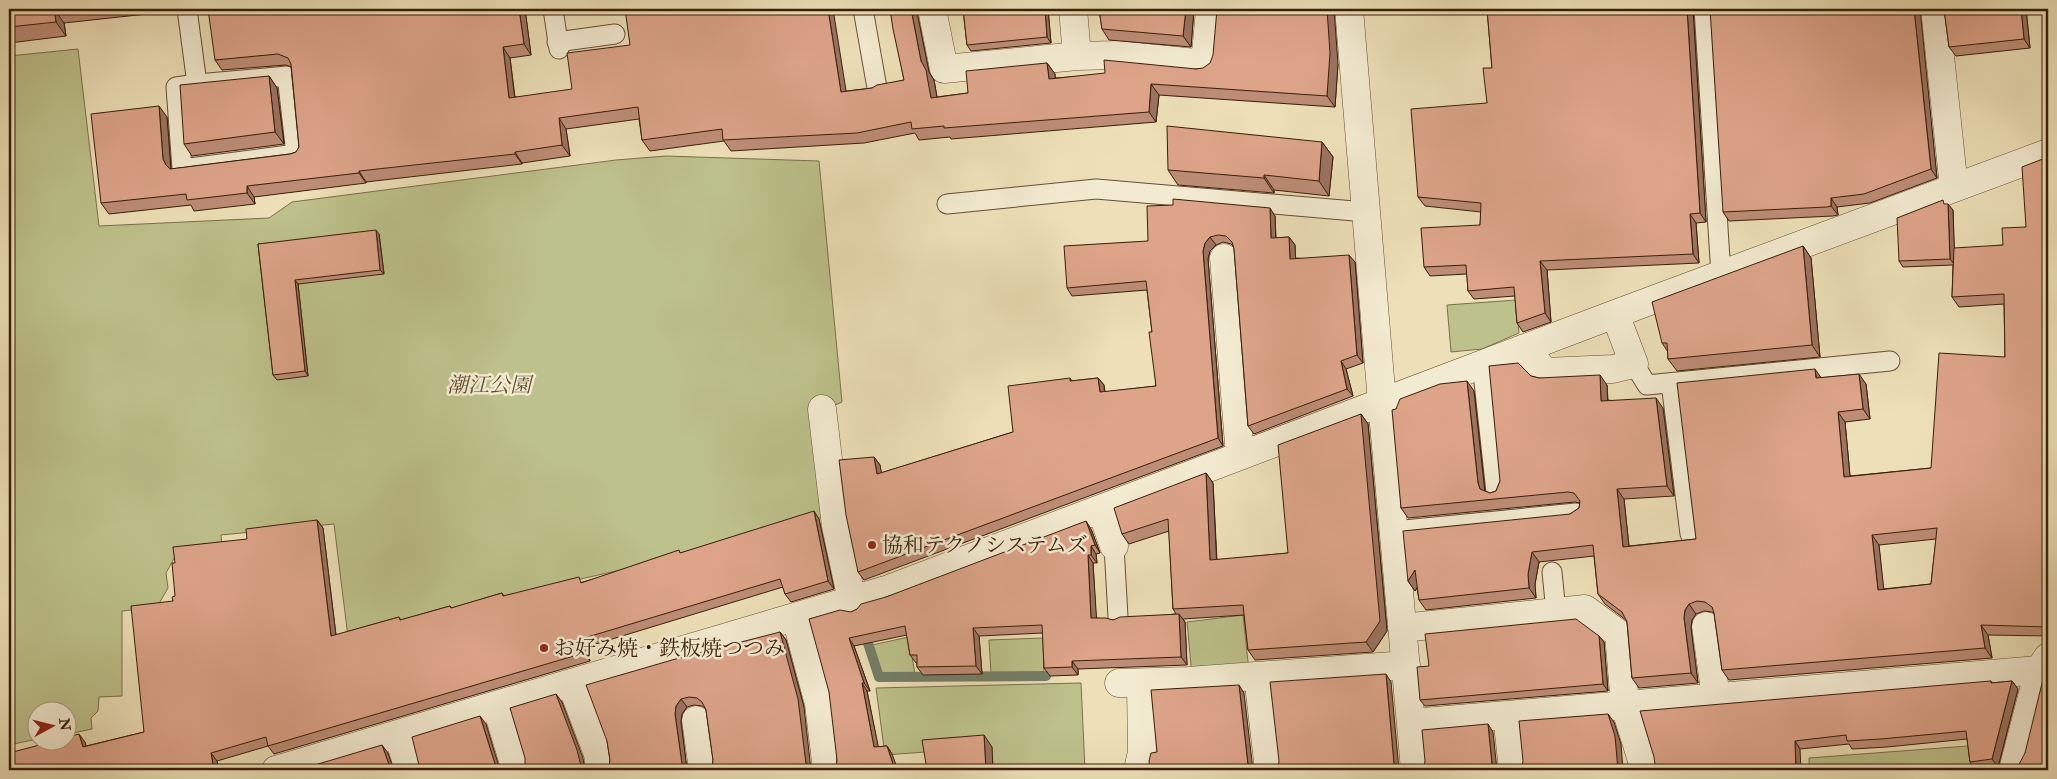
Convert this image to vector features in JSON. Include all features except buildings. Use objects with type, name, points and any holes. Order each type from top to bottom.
[{"type":"street","points":[[932,9],[944,69],[1077,56],[1118,55],[1204,64],[1210,9]]},
{"type":"street","points":[[1073,9],[1077,56]]},
{"type":"street","points":[[1349,9],[1415,770]]},
{"type":"street","points":[[1935,9],[1954,188]]},
{"type":"street","points":[[276,770],[571,683],[853,603],[1482,364],[2048,153]]},
{"type":"street","points":[[1224,258],[1240,456]]},
{"type":"street","points":[[1525,348],[1545,372],[1613,369],[1634,364],[1615,314]]},
{"type":"street","points":[[822,409],[836,526],[853,603]]},
{"type":"street","points":[[1101,509],[1114,546]]},
{"type":"street","points":[[1402,628],[1584,609],[1619,634],[1625,706],[1646,770]]},
{"type":"street","points":[[796,618],[819,704],[827,770]]},
{"type":"street","points":[[1706,626],[1716,698]]},
{"type":"street","points":[[1411,723],[1716,698],[2043,663],[2016,769]]},
{"type":"street","points":[[1138,770],[1142,752],[1130,683],[1406,665]]},
{"type":"street","points":[[1258,676],[1269,770]]},
{"type":"street","points":[[571,683],[598,754],[600,770]]},
{"type":"street","points":[[496,705],[516,770]]},
{"type":"street","points":[[1507,715],[1513,770]]},
{"type":"street","points":[[696,720],[703,770]]},
{"type":"street","points":[[398,734],[409,770]]},
{"type":"lane","points":[[187,9],[197,84]]},
{"type":"lane","points":[[553,9],[558,46],[615,34]]},
{"type":"lane","points":[[863,9],[877,88]]},
{"type":"lane","points":[[1704,9],[1720,275]]},
{"type":"lane","points":[[287,76],[296,154],[182,169],[176,88],[197,84],[287,76]]},
{"type":"lane","points":[[947,204],[1096,189],[1366,212]]},
{"type":"lane","points":[[1634,364],[1647,385],[1890,361]]},
{"type":"lane","points":[[1482,364],[1496,492]]},
{"type":"lane","points":[[1671,383],[1690,534]]},
{"type":"lane","points":[[1394,531],[1576,513]]},
{"type":"lane","points":[[1114,546],[1118,617]]},
{"type":"lane","points":[[1552,572],[1556,612]]},
{"type":"green space","name":"潮江公園","points":[[78,49],[99,226],[269,218],[292,202],[616,160],[666,156],[819,161],[842,402],[813,415],[828,512],[820,518],[638,566],[493,599],[348,637],[334,524],[221,535],[222,546],[178,551],[166,573],[168,588],[157,607],[122,611],[122,696],[99,697],[98,711],[91,718],[92,729],[78,732],[78,702],[28,702],[28,741],[9,745],[9,56]]},
{"type":"green space","points":[[1516,300],[1519,333],[1482,349],[1451,352],[1447,305]]},
{"type":"green space","points":[[1371,421],[1390,624],[1383,631],[1354,429]]},
{"type":"green space","points":[[1243,615],[1249,671],[1192,676],[1187,622]]},
{"type":"green space","points":[[909,637],[915,675],[881,675],[872,645]]},
{"type":"green space","points":[[1043,638],[1044,672],[991,674],[989,640]]},
{"type":"green space","points":[[1081,683],[1085,770],[993,770],[992,747],[885,755],[876,688]]},
{"type":"green space","points":[[2007,743],[1998,770],[1809,770],[1809,758]]},
{"type":"waterway","points":[[864,631],[879,677],[1046,676]]},
{"type":"place","name":"協和テクノシステムズ","points":[[872,545]]},
{"type":"place","name":"お好み焼・鉄板焼つつみ","points":[[544,648]]}]
